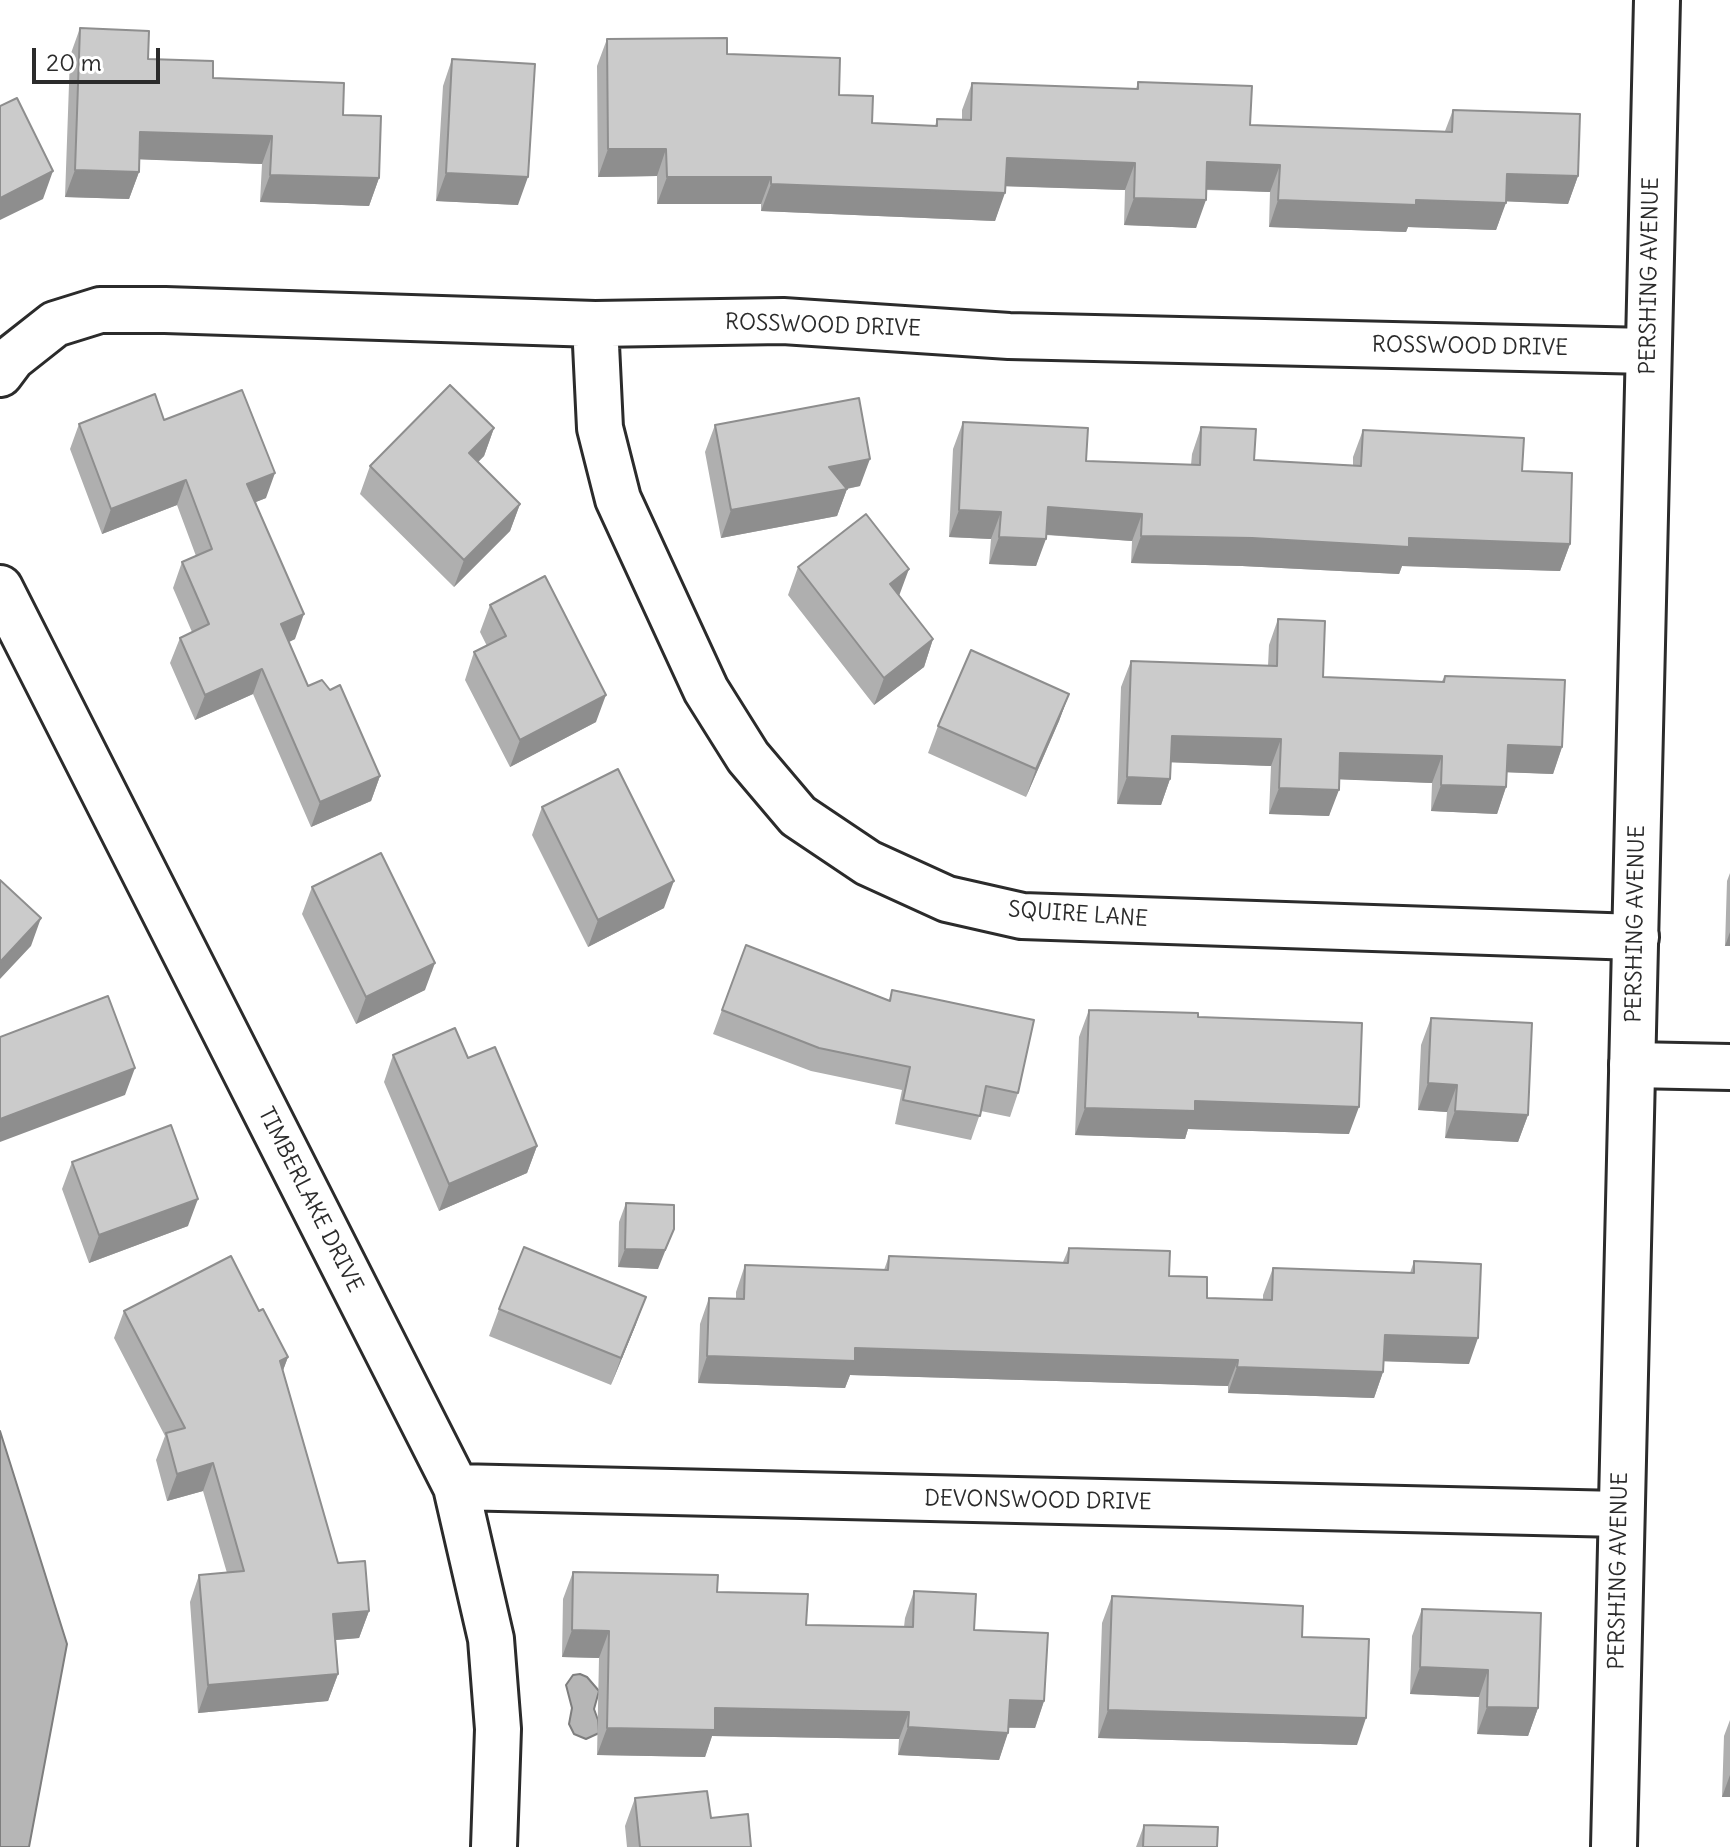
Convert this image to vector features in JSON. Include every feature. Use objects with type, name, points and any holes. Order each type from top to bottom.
[{"type":"street","name":"PERSHING AVENUE","points":[[1614,1847],[1657,0]]},
{"type":"street","name":"ROSSWOOD DRIVE","points":[[6,366],[55,324],[100,310],[595,324],[783,321],[1009,336],[1648,351]]},
{"type":"street","name":"SQUIRE LANE","points":[[595,324],[600,428],[618,499],[706,690],[748,757],[798,816],[868,863],[947,899],[1022,916],[1636,937]]},
{"type":"street","name":"TIMBERLAKE DRIVE","points":[[0,588],[456,1487],[491,1639],[498,1729],[494,1847]]},
{"type":"street","points":[[1632,1065],[1730,1067]]},
{"type":"street","name":"DEVONSWOOD DRIVE","points":[[456,1487],[1620,1514]]},
{"type":"shaded area","points":[[0,1431],[67,1644],[29,1847],[0,1847]]},
{"type":"shaded area","points":[[573,1675],[587,1677],[599,1691],[594,1709],[599,1733],[586,1739],[574,1734],[569,1724],[572,1708],[566,1685]]},
{"type":"building","points":[[80,28],[149,31],[148,59],[213,61],[213,78],[344,83],[343,115],[381,116],[379,178],[270,175],[272,136],[140,132],[139,172],[75,170]]},
{"type":"building","points":[[727,38],[727,54],[840,58],[839,95],[873,96],[872,123],[937,126],[937,119],[971,120],[972,83],[1138,89],[1138,82],[1252,86],[1250,125],[1452,132],[1453,110],[1580,114],[1578,176],[1507,174],[1506,203],[1416,200],[1416,205],[1278,200],[1280,165],[1207,162],[1206,200],[1134,198],[1135,163],[1007,158],[1005,193],[771,184],[771,177],[667,177],[666,149],[608,149],[607,39]]},
{"type":"building","points":[[452,59],[535,64],[528,177],[446,173]]},
{"type":"building","points":[[17,98],[53,171],[0,198],[0,106]]},
{"type":"building","points":[[450,385],[494,428],[469,453],[520,504],[464,560],[370,466]]},
{"type":"building","points":[[242,390],[275,473],[247,484],[304,614],[281,624],[308,686],[322,680],[330,690],[340,685],[380,776],[320,802],[262,669],[205,695],[180,638],[209,624],[182,562],[212,549],[186,480],[111,509],[79,424],[155,394],[164,420]]},
{"type":"building","points":[[859,398],[870,459],[829,467],[847,489],[731,510],[715,425]]},
{"type":"building","points":[[963,422],[1088,428],[1086,461],[1200,465],[1201,427],[1256,429],[1254,460],[1361,466],[1363,430],[1524,438],[1522,471],[1572,473],[1570,544],[1409,538],[1409,547],[1252,538],[1141,536],[1142,514],[1048,507],[1046,539],[999,537],[1001,512],[959,510]]},
{"type":"building","points":[[866,514],[909,569],[890,584],[933,639],[884,678],[798,567]]},
{"type":"building","points":[[545,576],[606,695],[520,740],[474,652],[506,636],[490,605]]},
{"type":"building","points":[[1278,619],[1325,621],[1323,677],[1444,682],[1445,676],[1565,680],[1562,747],[1508,745],[1506,787],[1441,785],[1442,756],[1340,753],[1339,790],[1279,788],[1281,739],[1172,736],[1170,779],[1127,777],[1131,661],[1277,666]]},
{"type":"building","points":[[971,650],[1069,694],[1036,769],[938,726]]},
{"type":"building","points":[[618,769],[674,881],[598,920],[542,807]]},
{"type":"building","points":[[381,853],[435,963],[366,997],[312,887]]},
{"type":"building","points":[[0,880],[41,918],[0,962]]},
{"type":"building","points":[[746,945],[890,1001],[892,990],[1034,1020],[1018,1093],[986,1086],[980,1116],[903,1100],[910,1067],[819,1048],[722,1010]]},
{"type":"building","points":[[108,996],[135,1068],[0,1119],[0,1037]]},
{"type":"building","points":[[1089,1010],[1362,1023],[1359,1107],[1195,1101],[1195,1111],[1085,1108]]},
{"type":"building","points":[[1431,1018],[1532,1023],[1528,1115],[1455,1111],[1457,1085],[1428,1083]]},
{"type":"building","points":[[455,1028],[468,1058],[495,1047],[537,1146],[449,1184],[393,1055]]},
{"type":"building","points":[[171,1125],[198,1199],[99,1235],[72,1162]]},
{"type":"building","points":[[626,1203],[674,1205],[674,1229],[665,1250],[625,1249]]},
{"type":"building","points":[[524,1247],[646,1297],[621,1358],[499,1309]]},
{"type":"building","points":[[1069,1248],[1170,1251],[1169,1276],[1207,1277],[1207,1298],[1272,1300],[1273,1268],[1414,1273],[1414,1261],[1481,1264],[1478,1338],[1385,1335],[1383,1372],[1237,1367],[1238,1360],[855,1348],[855,1361],[707,1356],[709,1298],[744,1299],[745,1265],[888,1270],[889,1256],[1068,1263]]},
{"type":"building","points":[[231,1256],[259,1311],[263,1309],[288,1357],[280,1361],[338,1563],[365,1561],[369,1611],[333,1614],[338,1674],[208,1685],[199,1575],[244,1571],[213,1463],[177,1474],[166,1433],[185,1428],[124,1311]]},
{"type":"building","points":[[573,1572],[718,1575],[717,1592],[808,1594],[806,1625],[913,1627],[914,1591],[976,1594],[974,1630],[1048,1633],[1044,1701],[1010,1700],[1008,1733],[908,1727],[909,1712],[715,1708],[715,1730],[607,1728],[609,1631],[572,1630]]},
{"type":"building","points":[[1112,1596],[1303,1606],[1302,1637],[1369,1639],[1366,1718],[1108,1710]]},
{"type":"building","points":[[1422,1609],[1541,1613],[1538,1708],[1487,1707],[1488,1670],[1420,1667]]},
{"type":"building","points":[[707,1791],[711,1818],[748,1814],[751,1847],[640,1847],[635,1798]]},
{"type":"building","points":[[1144,1825],[1218,1827],[1217,1847],[1143,1847]]}]
